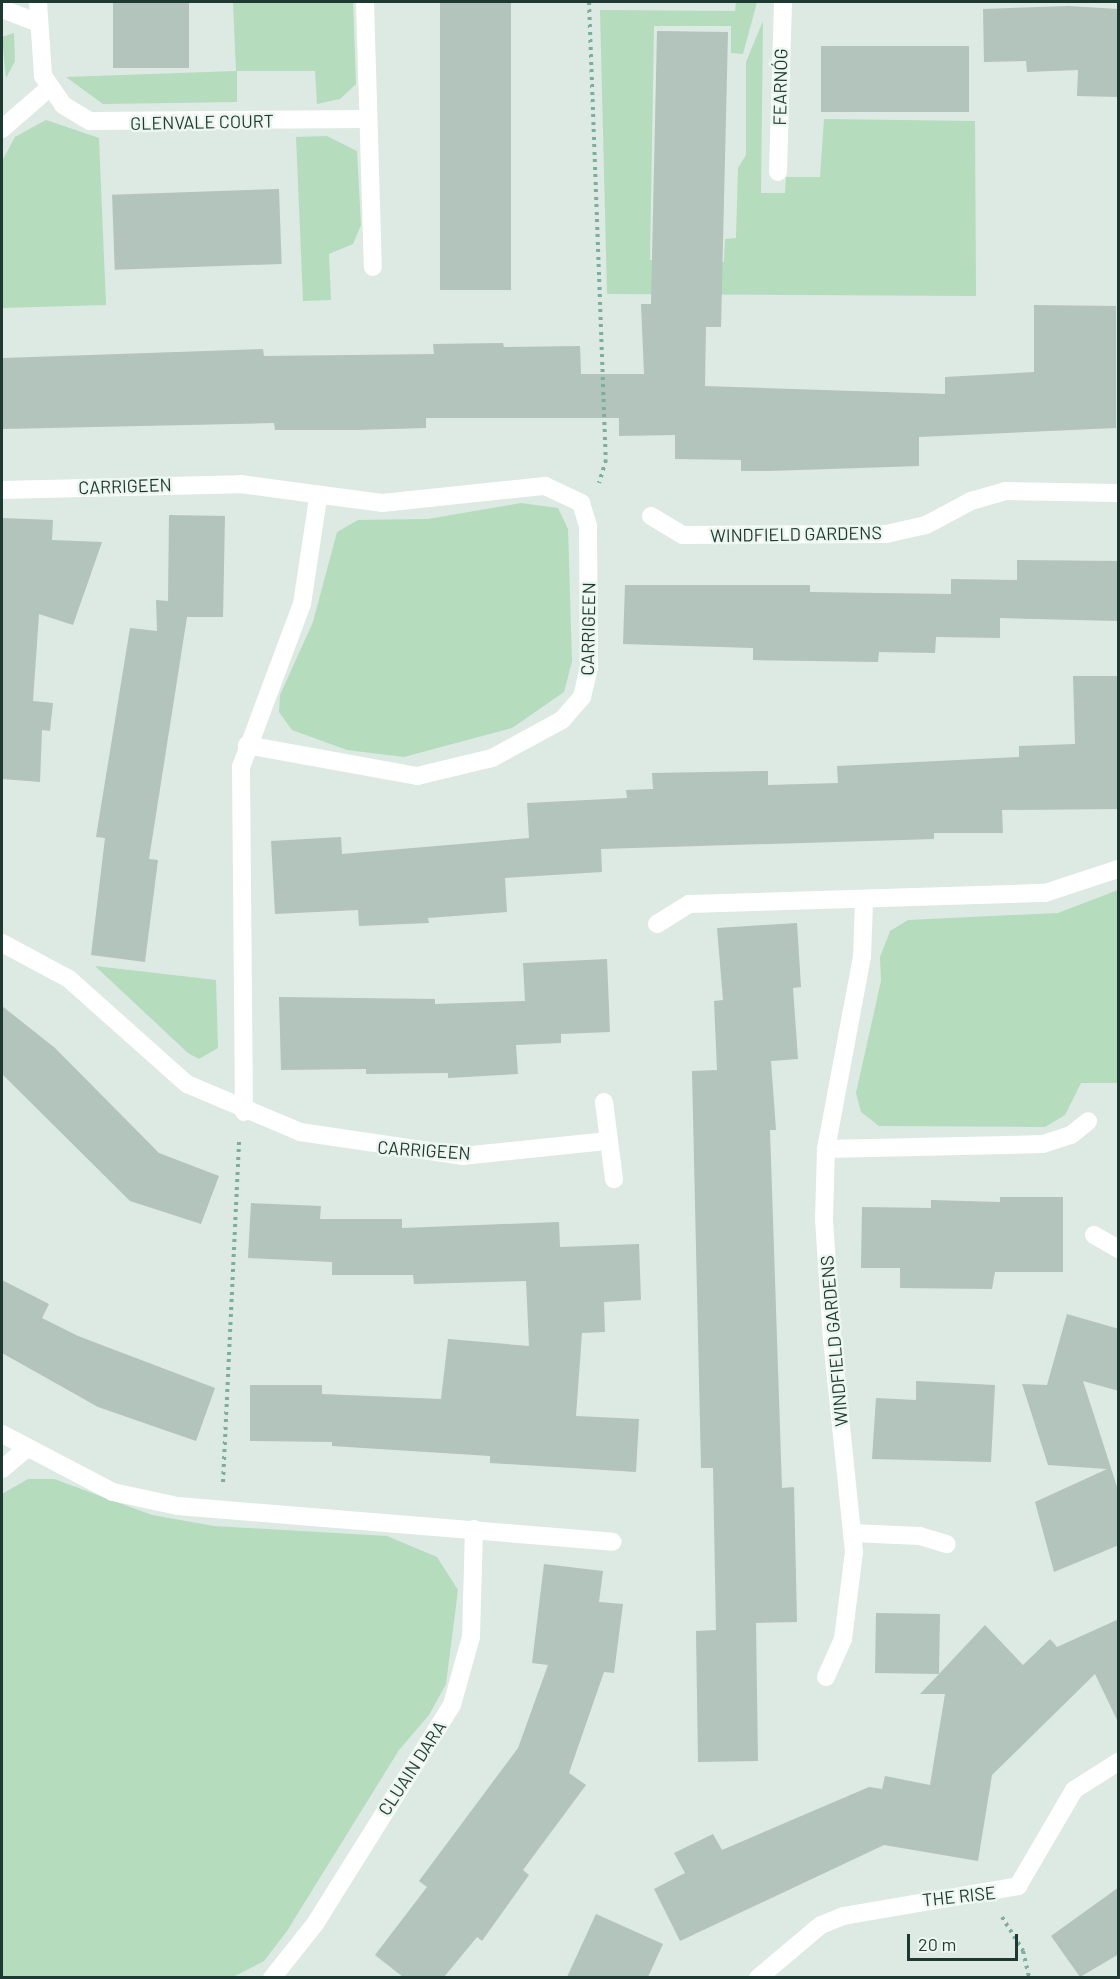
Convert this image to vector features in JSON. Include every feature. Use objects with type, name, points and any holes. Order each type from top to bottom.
[{"type":"street","name":"GLENVALE COURT","points":[[38,2],[37,48],[49,88],[77,115],[108,123],[368,119]]},
{"type":"street","points":[[365,2],[373,267]]},
{"type":"street","name":"FEARNÓG","points":[[778,172],[783,2]]},
{"type":"street","points":[[2,9],[38,23]]},
{"type":"street","points":[[2,129],[49,88]]},
{"type":"street","name":"CARRIGEEN","points":[[2,490],[240,484],[318,498],[382,503],[545,486],[581,503],[588,526],[587,683],[574,709],[545,732],[492,758],[417,776],[382,774],[247,745]]},
{"type":"street","name":"WINDFIELD GARDENS","points":[[651,516],[683,535],[886,534],[926,525],[971,501],[1005,491],[1119,493]]},
{"type":"street","points":[[244,1112],[240,790],[247,745],[302,604],[318,498]]},
{"type":"street","points":[[657,924],[690,904],[864,902],[1045,893],[1119,869]]},
{"type":"street","name":"WINDFIELD GARDENS","points":[[826,1677],[843,1640],[851,1597],[852,1533],[824,1219],[826,1149],[862,957],[864,902]]},
{"type":"street","name":"CARRIGEEN","points":[[2,943],[69,979],[167,1070],[244,1112],[338,1140],[451,1155],[608,1141]]},
{"type":"street","points":[[604,1102],[614,1179]]},
{"type":"street","points":[[826,1149],[1043,1144],[1071,1135],[1088,1121]]},
{"type":"street","points":[[1094,1236],[1119,1249]]},
{"type":"street","points":[[2,1434],[26,1449],[113,1492],[178,1506],[223,1507],[613,1542]]},
{"type":"street","points":[[2,1469],[26,1449]]},
{"type":"street","name":"CLUAIN DARA","points":[[272,1977],[315,1924],[453,1705],[471,1637],[474,1529]]},
{"type":"street","points":[[852,1533],[920,1536],[947,1544]]},
{"type":"street","name":"THE RISE","points":[[758,1977],[821,1925],[843,1916],[894,1903],[988,1894],[1018,1886],[1036,1863],[1074,1790],[1119,1762]]},
{"type":"path","points":[[588,526],[606,460],[589,2]]},
{"type":"path","points":[[223,1507],[237,1151],[244,1112]]},
{"type":"path","points":[[988,1894],[1023,1951],[1029,1977]]},
{"type":"green space","points":[[233,2],[353,2],[356,84],[340,99],[317,104],[315,71],[237,71],[237,102],[103,104],[66,77],[236,71]]},
{"type":"green space","points":[[736,2],[757,2],[743,54],[731,53],[731,26],[654,26],[650,260],[724,262],[725,239],[736,238],[738,168],[746,155],[746,62],[763,21],[761,193],[785,193],[786,177],[820,177],[824,119],[975,121],[976,296],[607,294],[600,10],[735,11]]},
{"type":"green space","points":[[14,33],[15,61],[6,78],[2,37]]},
{"type":"green space","points":[[46,120],[99,138],[106,305],[2,308],[2,161],[15,137]]},
{"type":"green space","points":[[327,136],[357,151],[361,225],[353,244],[329,254],[331,300],[303,301],[296,137]]},
{"type":"green space","points":[[521,503],[558,508],[568,529],[572,661],[564,692],[512,728],[404,757],[347,750],[292,730],[279,712],[280,695],[313,622],[337,532],[358,520],[428,519]]},
{"type":"green space","points":[[1118,890],[1118,1083],[1081,1083],[1065,1115],[1045,1127],[879,1126],[861,1112],[856,1093],[881,981],[880,957],[890,931],[908,920],[1058,913]]},
{"type":"green space","points":[[95,966],[216,980],[218,1048],[199,1059],[188,1053]]},
{"type":"green space","points":[[28,1479],[54,1479],[152,1515],[214,1526],[387,1536],[437,1557],[458,1590],[446,1684],[429,1715],[399,1750],[287,1931],[264,1961],[233,1977],[2,1977],[2,1494]]},
{"type":"building","points":[[113,2],[189,2],[189,68],[113,68]]},
{"type":"building","points":[[440,2],[511,2],[511,290],[440,290]]},
{"type":"building","points":[[1068,6],[1119,9],[1119,97],[1077,96],[1078,70],[1027,72],[1026,61],[984,62],[983,9]]},
{"type":"building","points":[[657,31],[728,32],[721,327],[706,327],[705,386],[945,394],[945,377],[1034,372],[1034,305],[1116,306],[1116,428],[919,437],[919,466],[769,471],[741,471],[741,460],[675,459],[675,435],[619,436],[619,418],[426,418],[426,428],[356,430],[275,430],[274,423],[2,429],[3,358],[263,349],[264,356],[434,354],[433,344],[503,343],[504,347],[580,346],[581,374],[644,374],[641,304],[651,304]]},
{"type":"building","points":[[821,46],[969,46],[969,112],[821,112]]},
{"type":"building","points":[[279,189],[282,264],[115,270],[112,195]]},
{"type":"building","points":[[169,515],[225,516],[223,617],[187,617],[149,859],[158,860],[145,962],[91,955],[105,838],[96,837],[130,628],[157,631],[156,600],[168,601]]},
{"type":"building","points":[[2,518],[53,520],[52,540],[102,542],[73,625],[39,614],[33,701],[53,703],[50,731],[42,730],[40,782],[2,779]]},
{"type":"building","points":[[1017,560],[1119,561],[1119,621],[1000,618],[1000,638],[936,637],[935,653],[879,652],[878,662],[753,660],[753,648],[623,644],[625,585],[810,585],[810,592],[951,594],[951,579],[1017,580]]},
{"type":"building","points":[[1073,676],[1119,676],[1119,809],[1002,810],[1003,833],[934,833],[934,839],[601,849],[602,872],[505,878],[507,912],[428,918],[429,923],[359,926],[358,910],[275,914],[271,841],[341,837],[342,854],[529,838],[527,803],[627,798],[626,790],[653,789],[652,773],[768,771],[768,785],[838,783],[837,766],[1019,757],[1019,746],[1075,744]]},
{"type":"building","points":[[797,923],[801,987],[793,988],[798,1059],[771,1061],[776,1130],[770,1130],[782,1488],[794,1487],[797,1622],[756,1623],[758,1761],[698,1762],[696,1631],[716,1630],[713,1468],[701,1468],[692,1071],[717,1070],[714,1001],[723,1000],[717,928]]},
{"type":"building","points":[[607,959],[610,1032],[561,1034],[561,1043],[516,1045],[518,1074],[448,1078],[448,1073],[366,1074],[366,1069],[281,1070],[279,997],[435,999],[435,1004],[525,1001],[523,963]]},
{"type":"building","points":[[2,1006],[55,1048],[159,1153],[219,1176],[201,1224],[130,1201],[2,1074]]},
{"type":"building","points":[[1000,1197],[1063,1197],[1063,1272],[995,1272],[992,1289],[900,1288],[900,1268],[861,1268],[862,1207],[931,1208],[931,1200],[1000,1202]]},
{"type":"building","points":[[251,1203],[321,1206],[320,1219],[402,1219],[402,1228],[559,1222],[560,1247],[639,1244],[641,1300],[604,1302],[605,1332],[582,1333],[576,1416],[639,1419],[636,1472],[490,1463],[490,1456],[332,1446],[332,1442],[250,1441],[250,1385],[322,1385],[322,1394],[441,1399],[448,1339],[529,1346],[526,1281],[414,1284],[413,1275],[332,1275],[332,1262],[248,1258]]},
{"type":"building","points":[[2,1280],[49,1304],[42,1318],[78,1336],[215,1388],[196,1441],[98,1407],[2,1353]]},
{"type":"building","points":[[1067,1314],[1119,1329],[1119,1391],[1083,1381],[1119,1493],[1119,1545],[1054,1572],[1035,1502],[1107,1469],[1048,1465],[1022,1384],[1047,1385]]},
{"type":"building","points":[[916,1381],[995,1385],[991,1462],[872,1459],[876,1398],[916,1400]]},
{"type":"building","points":[[544,1564],[603,1571],[599,1602],[623,1604],[614,1673],[604,1672],[569,1773],[586,1785],[523,1870],[529,1875],[482,1941],[477,1937],[444,1977],[403,1977],[375,1955],[427,1887],[419,1881],[518,1748],[548,1665],[532,1663]]},
{"type":"building","points":[[876,1613],[940,1614],[939,1674],[875,1673]]},
{"type":"building","points":[[1119,1619],[1119,1724],[1095,1674],[992,1775],[978,1861],[884,1845],[680,1941],[654,1889],[685,1873],[674,1853],[713,1834],[722,1850],[869,1787],[882,1789],[885,1776],[930,1785],[945,1694],[920,1694],[985,1625],[1023,1665],[1050,1639],[1057,1647]]},
{"type":"building","points":[[1119,1887],[1119,1954],[1080,1977],[1051,1936]]},
{"type":"building","points":[[596,1914],[663,1944],[648,1977],[567,1977]]}]
